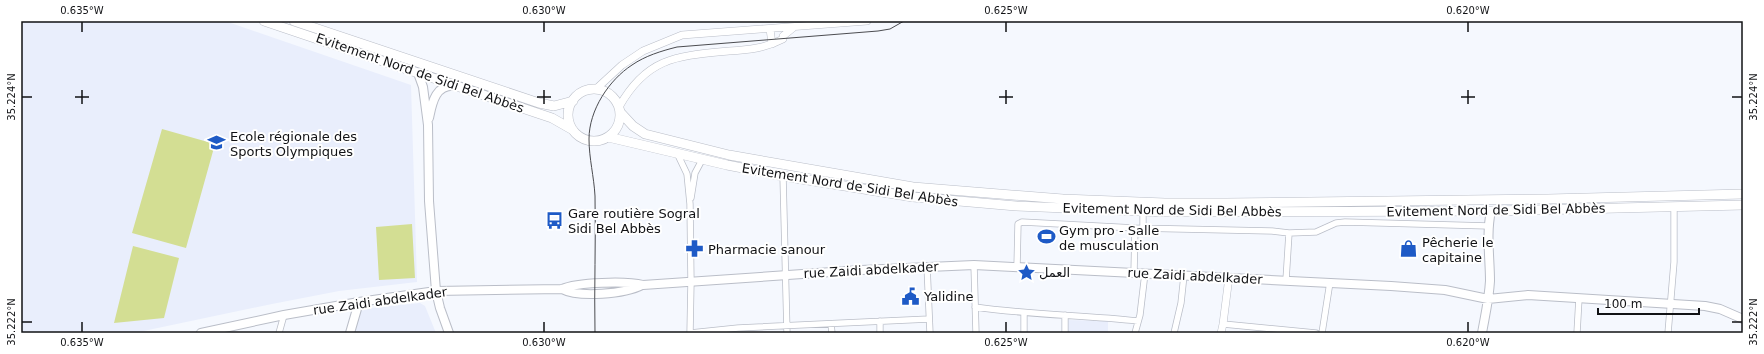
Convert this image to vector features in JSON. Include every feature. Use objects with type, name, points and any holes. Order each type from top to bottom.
[{"type":"highway","name":"Evitement Nord de Sidi Bel Abbès","points":[[264,21],[464,87],[552,118],[573,130]]},
{"type":"highway","name":"Evitement Nord de Sidi Bel Abbès","points":[[294,21],[539,103],[554,106],[573,101]]},
{"type":"highway","points":[[596,89],[606,92],[612,96],[620,110],[618,126],[608,137],[602,140],[589,140],[581,137],[573,130],[569,118],[569,112],[573,101],[583,92],[596,89]]},
{"type":"highway","name":"Evitement Nord de Sidi Bel Abbès","points":[[620,110],[633,126],[645,134],[729,155],[913,187],[1016,197],[1173,203],[1556,199],[1743,194]]},
{"type":"highway","name":"Evitement Nord de Sidi Bel Abbès","points":[[608,137],[702,160],[783,176],[913,197],[1016,206],[1143,212],[1491,211],[1743,205]]},
{"type":"main road","points":[[418,73],[423,87],[428,125],[429,201],[436,291],[440,308],[449,333]]},
{"type":"main road","points":[[428,125],[432,104],[437,94],[448,86],[464,87]]},
{"type":"main road","points":[[1482,333],[1488,299],[1490,274],[1489,226],[1491,211]]},
{"type":"main road","name":"rue Zaidi abdelkader","points":[[201,333],[284,315],[436,291],[562,289],[574,293],[594,293],[627,290],[643,285],[926,266],[1017,267],[1330,282],[1445,290],[1488,299],[1528,294],[1705,306],[1720,309],[1743,319]]},
{"type":"main road","points":[[350,333],[359,302]]},
{"type":"street","points":[[596,89],[631,59],[643,51],[670,39],[692,34],[793,28],[867,21]]},
{"type":"street","points":[[620,110],[629,89],[644,74],[666,61],[693,54],[748,50],[772,44],[782,39],[783,36],[793,28]]},
{"type":"street","points":[[770,29],[772,44]]},
{"type":"street","points":[[677,153],[687,174],[690,204],[690,333],[738,331],[787,326],[929,319]]},
{"type":"street","points":[[690,204],[695,173],[702,160]]},
{"type":"street","points":[[783,176],[787,333]]},
{"type":"street","points":[[1668,333],[1674,262],[1674,207]]},
{"type":"street","points":[[1143,212],[1143,228]]},
{"type":"street","points":[[1017,267],[1018,224],[1022,222],[1135,228],[1272,231],[1289,233],[1316,232],[1336,223],[1345,222],[1489,226]]},
{"type":"street","points":[[1134,273],[1135,228]]},
{"type":"street","points":[[1286,280],[1289,233]]},
{"type":"street","points":[[926,266],[930,333]]},
{"type":"street","points":[[974,266],[976,333]]},
{"type":"street","points":[[1135,333],[1145,273]]},
{"type":"street","points":[[1174,333],[1181,303],[1184,275]]},
{"type":"street","points":[[1220,333],[1223,324],[1229,277]]},
{"type":"street","points":[[1322,333],[1330,282]]},
{"type":"street","points":[[1577,333],[1580,298]]},
{"type":"street","points":[[975,307],[1024,314],[1065,315],[1138,321]]},
{"type":"street","points":[[1024,314],[1024,333]]},
{"type":"street","points":[[279,333],[284,315]]},
{"type":"street","points":[[1065,315],[1065,333]]},
{"type":"street","points":[[880,321],[880,333]]},
{"type":"street","points":[[831,324],[832,333]]},
{"type":"street","points":[[1223,324],[1273,331],[1316,333]]},
{"type":"shaded area","name":"Ecole régionale des Sports Olympiques","points":[[21,21],[225,21],[411,85],[417,282],[339,291],[134,333],[21,333]]},
{"type":"shaded area","points":[[420,303],[425,306],[436,333],[355,333],[361,309]]},
{"type":"shaded area","points":[[1067,320],[1108,321],[1108,333],[1068,333]]},
{"type":"green space","points":[[162,129],[215,144],[186,248],[132,233]]},
{"type":"green space","points":[[412,224],[415,278],[379,280],[376,227]]},
{"type":"green space","points":[[133,246],[179,258],[164,318],[114,323]]},
{"type":"tram line","points":[[595,333],[595,196],[589,139],[592,117],[608,87],[624,71],[642,59],[677,47],[878,31],[890,29],[904,21]]},
{"type":"place","name":"Ecole régionale des Sports Olympiques","points":[[217,143]]},
{"type":"place","name":"Gare routière Sogral Sidi Bel Abbès","points":[[555,220]]},
{"type":"place","name":"Gym pro - Salle de musculation","points":[[1046,237]]},
{"type":"place","name":"Pharmacie sanour","points":[[695,249]]},
{"type":"place","name":"Pêcherie le capitaine","points":[[1409,249]]},
{"type":"place","name":"العمل","points":[[1026,272]]},
{"type":"place","name":"Yalidine","points":[[911,296]]}]
